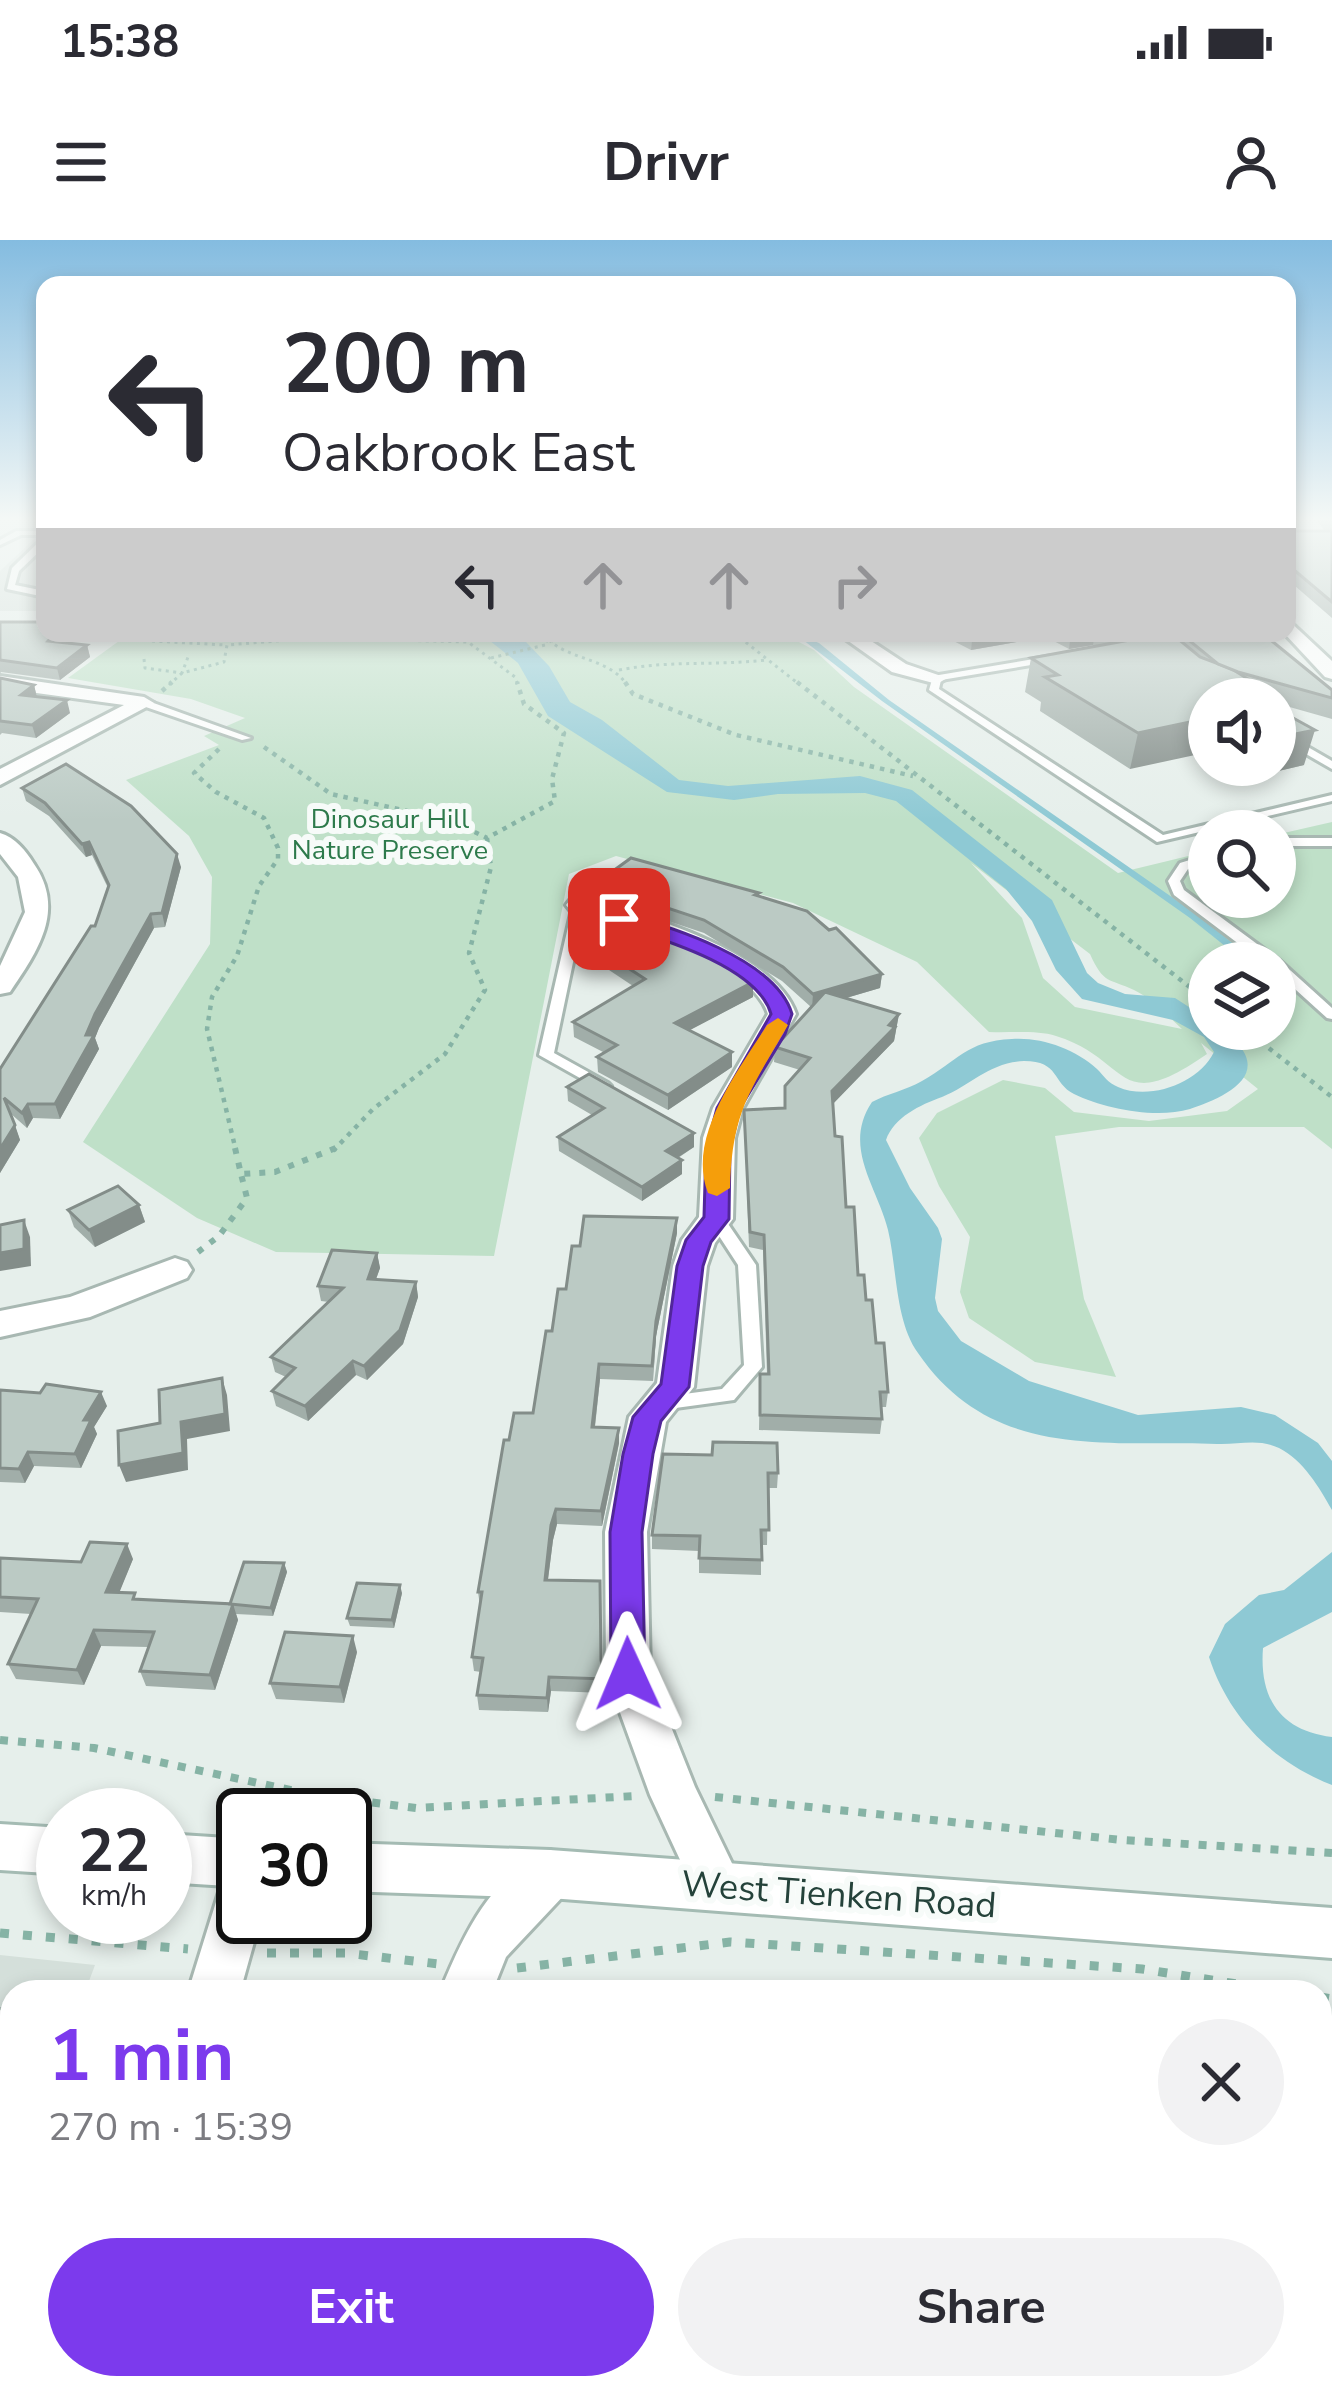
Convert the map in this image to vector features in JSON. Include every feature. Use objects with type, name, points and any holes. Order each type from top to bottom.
[{"type":"street","points":[[1296,635],[1332,674]]},
{"type":"street","points":[[859,642],[898,668],[937,678]]},
{"type":"street","points":[[0,682],[144,703]]},
{"type":"street","points":[[0,778],[144,703]]},
{"type":"street","points":[[0,840],[26,866],[39,893],[39,915],[26,948],[0,986]]},
{"type":"street","points":[[579,905],[699,946],[762,984],[777,999],[782,1014],[709,1143],[716,1219],[699,1240],[690,1266],[675,1387],[648,1417],[626,1532],[628,1674],[674,1795],[718,1886]]},
{"type":"street","points":[[0,1324],[77,1308],[175,1270]]},
{"type":"street","points":[[0,1847],[36,1850]]},
{"type":"street","name":"West Tienken Road","points":[[372,1868],[550,1874],[1332,1933]]},
{"type":"street","points":[[471,1980],[487,1940],[550,1874]]},
{"type":"lane","points":[[1055,658],[937,678],[934,690],[1161,839],[1332,798]]},
{"type":"lane","points":[[144,703],[246,738]]},
{"type":"lane","points":[[1296,744],[1332,766]]},
{"type":"lane","points":[[1296,842],[1332,842]]},
{"type":"lane","points":[[1188,865],[1174,880],[1178,892],[1188,900]]},
{"type":"lane","points":[[579,905],[546,1055],[622,1097]]},
{"type":"lane","points":[[1213,918],[1245,942]]},
{"type":"lane","points":[[1296,983],[1332,1015]]},
{"type":"lane","points":[[661,1403],[727,1396],[752,1367],[747,1265],[716,1219]]},
{"type":"path","points":[[171,642],[264,642]]},
{"type":"path","points":[[462,642],[476,644],[515,677],[524,704],[565,733],[552,779],[555,801],[487,838]]},
{"type":"path","points":[[746,642],[1188,986]]},
{"type":"path","points":[[492,658],[550,643],[566,655],[617,670],[672,660],[730,664],[770,660]]},
{"type":"path","points":[[144,659],[145,668],[182,673],[224,662],[227,645]]},
{"type":"path","points":[[144,703],[182,673],[188,657]]},
{"type":"path","points":[[617,670],[633,694],[736,735],[919,777]]},
{"type":"path","points":[[175,1270],[219,1236],[247,1198],[241,1174],[207,1029],[212,998],[237,956],[259,886],[278,859],[278,848],[264,818],[216,793],[194,773],[209,754],[246,738],[285,758],[302,778],[338,797],[405,814],[436,813],[460,820],[487,838],[494,854],[487,890],[475,914],[469,956],[485,990],[445,1054],[373,1109],[331,1153],[274,1172],[241,1174]]},
{"type":"path","points":[[889,771],[902,764]]},
{"type":"path","points":[[1271,1050],[1332,1097]]},
{"type":"path","points":[[0,1933],[220,1972],[345,1953],[421,1960],[466,1980]]},
{"type":"path","points":[[481,1980],[730,1942],[1142,1970],[1208,1980]]},
{"type":"shaded area","points":[[0,1955],[95,1965],[89,1980],[0,1980]]},
{"type":"green space","name":"Dinosaur Hill Nature Preserve","points":[[118,642],[799,642],[854,687],[1118,873],[1188,856],[1188,918],[1296,918],[1296,830],[1332,822],[1332,1149],[1304,1127],[1119,1127],[1055,1136],[1084,1299],[1116,1377],[1035,1362],[969,1318],[960,1292],[970,1237],[939,1186],[919,1138],[937,1113],[1003,1080],[1045,1088],[1074,1112],[1149,1121],[1227,1111],[1258,1089],[1210,1050],[1296,1050],[1296,942],[1188,942],[1188,1050],[1207,1054],[1177,1073],[1139,1082],[1056,1036],[989,1032],[917,962],[793,903],[616,856],[569,874],[494,1256],[276,1252],[197,1218],[83,1142],[210,944],[212,877],[189,836],[126,780],[219,745],[204,736],[245,718],[191,699],[68,678]],"holes":[[[971,863],[1090,954],[1103,976],[1147,998],[1182,1029],[1075,1007],[1043,978],[1022,918]]]},
{"type":"water","points":[[491,642],[526,642],[549,666],[570,702],[602,720],[679,780],[728,786],[860,776],[912,790],[1052,900],[1087,973],[1098,983],[1125,994],[1175,998],[1188,1006],[1188,1028],[1173,1020],[1082,999],[1056,970],[1032,921],[1006,889],[896,801],[865,793],[778,794],[734,800],[667,792],[548,716],[518,663]]},
{"type":"water","points":[[806,642],[819,643],[889,700],[1188,908],[1188,917]]},
{"type":"water","points":[[1190,918],[1201,918],[1231,942],[1220,942]]},
{"type":"water","points":[[996,1041],[1046,1042],[1088,1062],[1118,1087],[1144,1092],[1185,1080],[1214,1052],[1242,1050],[1247,1068],[1243,1078],[1225,1094],[1190,1109],[1147,1113],[1100,1104],[1074,1094],[1044,1065],[1012,1062],[917,1108],[901,1118],[886,1140],[910,1188],[938,1228],[942,1239],[935,1298],[938,1311],[961,1341],[1029,1381],[1138,1415],[1241,1407],[1275,1415],[1318,1443],[1332,1461],[1332,1510],[1303,1467],[1271,1445],[1092,1442],[1015,1428],[980,1412],[947,1388],[918,1353],[905,1326],[888,1230],[861,1151],[860,1135],[872,1102],[922,1081],[973,1048]]},
{"type":"water","points":[[1332,1552],[1332,1612],[1263,1648],[1263,1666],[1270,1697],[1287,1720],[1332,1737],[1332,1785],[1291,1764],[1256,1735],[1228,1700],[1209,1657],[1225,1624],[1259,1595],[1284,1590]]},
{"type":"building","points":[[0,622],[36,622],[36,642],[87,645],[57,668],[0,660]]},
{"type":"building","points":[[1119,642],[1182,642],[1200,657],[1246,678],[1188,678],[1188,722],[1138,733],[1045,677],[1058,675],[1031,658]]},
{"type":"building","points":[[1191,642],[1273,642],[1332,690],[1332,698],[1296,688],[1296,678],[1260,678],[1218,664]]},
{"type":"building","points":[[0,678],[34,685],[21,695],[67,700],[32,725],[0,721]]},
{"type":"building","points":[[1296,720],[1315,730],[1296,734]]},
{"type":"building","points":[[66,764],[131,806],[177,854],[162,913],[151,914],[95,1014],[86,1035],[94,1035],[55,1104],[28,1104],[22,1113],[4,1098],[15,1125],[0,1149],[0,1069],[95,926],[109,885],[89,842],[82,844],[45,803],[22,788]]},
{"type":"building","points":[[631,858],[807,911],[829,930],[836,928],[882,974],[813,994],[783,967],[704,920],[595,884]]},
{"type":"building","points":[[652,928],[734,966],[753,982],[675,1023],[732,1052],[668,1095],[597,1057],[617,1045],[573,1022],[645,979],[602,951]]},
{"type":"building","points":[[825,992],[899,1014],[889,1025],[895,1027],[832,1091],[835,1136],[842,1137],[846,1207],[854,1207],[858,1275],[864,1275],[866,1300],[872,1300],[876,1343],[884,1343],[888,1392],[880,1392],[882,1419],[760,1415],[760,1374],[769,1374],[764,1235],[750,1232],[744,1110],[785,1108],[785,1086],[810,1058],[775,1047]]},
{"type":"building","points":[[589,1074],[694,1133],[666,1151],[682,1160],[642,1187],[558,1137],[604,1108],[567,1087]]},
{"type":"building","points":[[118,1186],[139,1205],[89,1230],[68,1210]]},
{"type":"building","points":[[584,1216],[677,1218],[652,1366],[599,1364],[592,1427],[619,1428],[601,1511],[556,1509],[551,1525],[545,1580],[600,1581],[605,1679],[549,1677],[547,1698],[477,1695],[483,1658],[472,1657],[482,1592],[478,1592],[504,1440],[509,1440],[514,1413],[533,1413],[546,1331],[552,1331],[558,1289],[566,1289],[572,1246],[580,1246]]},
{"type":"building","points":[[24,1220],[24,1249],[0,1253],[0,1225]]},
{"type":"building","points":[[332,1250],[377,1253],[368,1279],[416,1282],[400,1330],[364,1366],[353,1361],[305,1406],[272,1391],[295,1368],[271,1357],[343,1288],[318,1286]]},
{"type":"building","points":[[222,1378],[225,1414],[181,1422],[183,1453],[119,1465],[118,1431],[160,1423],[159,1390]]},
{"type":"building","points":[[46,1384],[101,1392],[84,1420],[91,1420],[75,1454],[28,1452],[19,1469],[0,1468],[0,1390],[40,1393]]},
{"type":"building","points":[[713,1442],[777,1443],[778,1473],[768,1473],[769,1530],[761,1530],[762,1560],[699,1558],[700,1536],[652,1535],[663,1454],[712,1455]]},
{"type":"building","points":[[90,1542],[127,1544],[106,1592],[135,1593],[133,1599],[233,1604],[210,1675],[140,1671],[154,1632],[94,1630],[77,1670],[8,1664],[38,1599],[0,1597],[0,1558],[81,1562]]},
{"type":"building","points":[[244,1562],[284,1563],[271,1608],[230,1604]]},
{"type":"building","points":[[357,1583],[400,1585],[392,1620],[347,1618]]},
{"type":"building","points":[[285,1632],[353,1636],[340,1687],[270,1683]]},
{"type":"slow traffic","points":[[717,1188],[719,1138],[728,1108],[778,1025]]},
{"type":"route","points":[[619,919],[699,946],[730,962],[777,999],[782,1014],[746,1084],[728,1108],[719,1138],[716,1219],[699,1240],[690,1266],[675,1387],[648,1417],[638,1454],[626,1532],[628,1674]]}]
